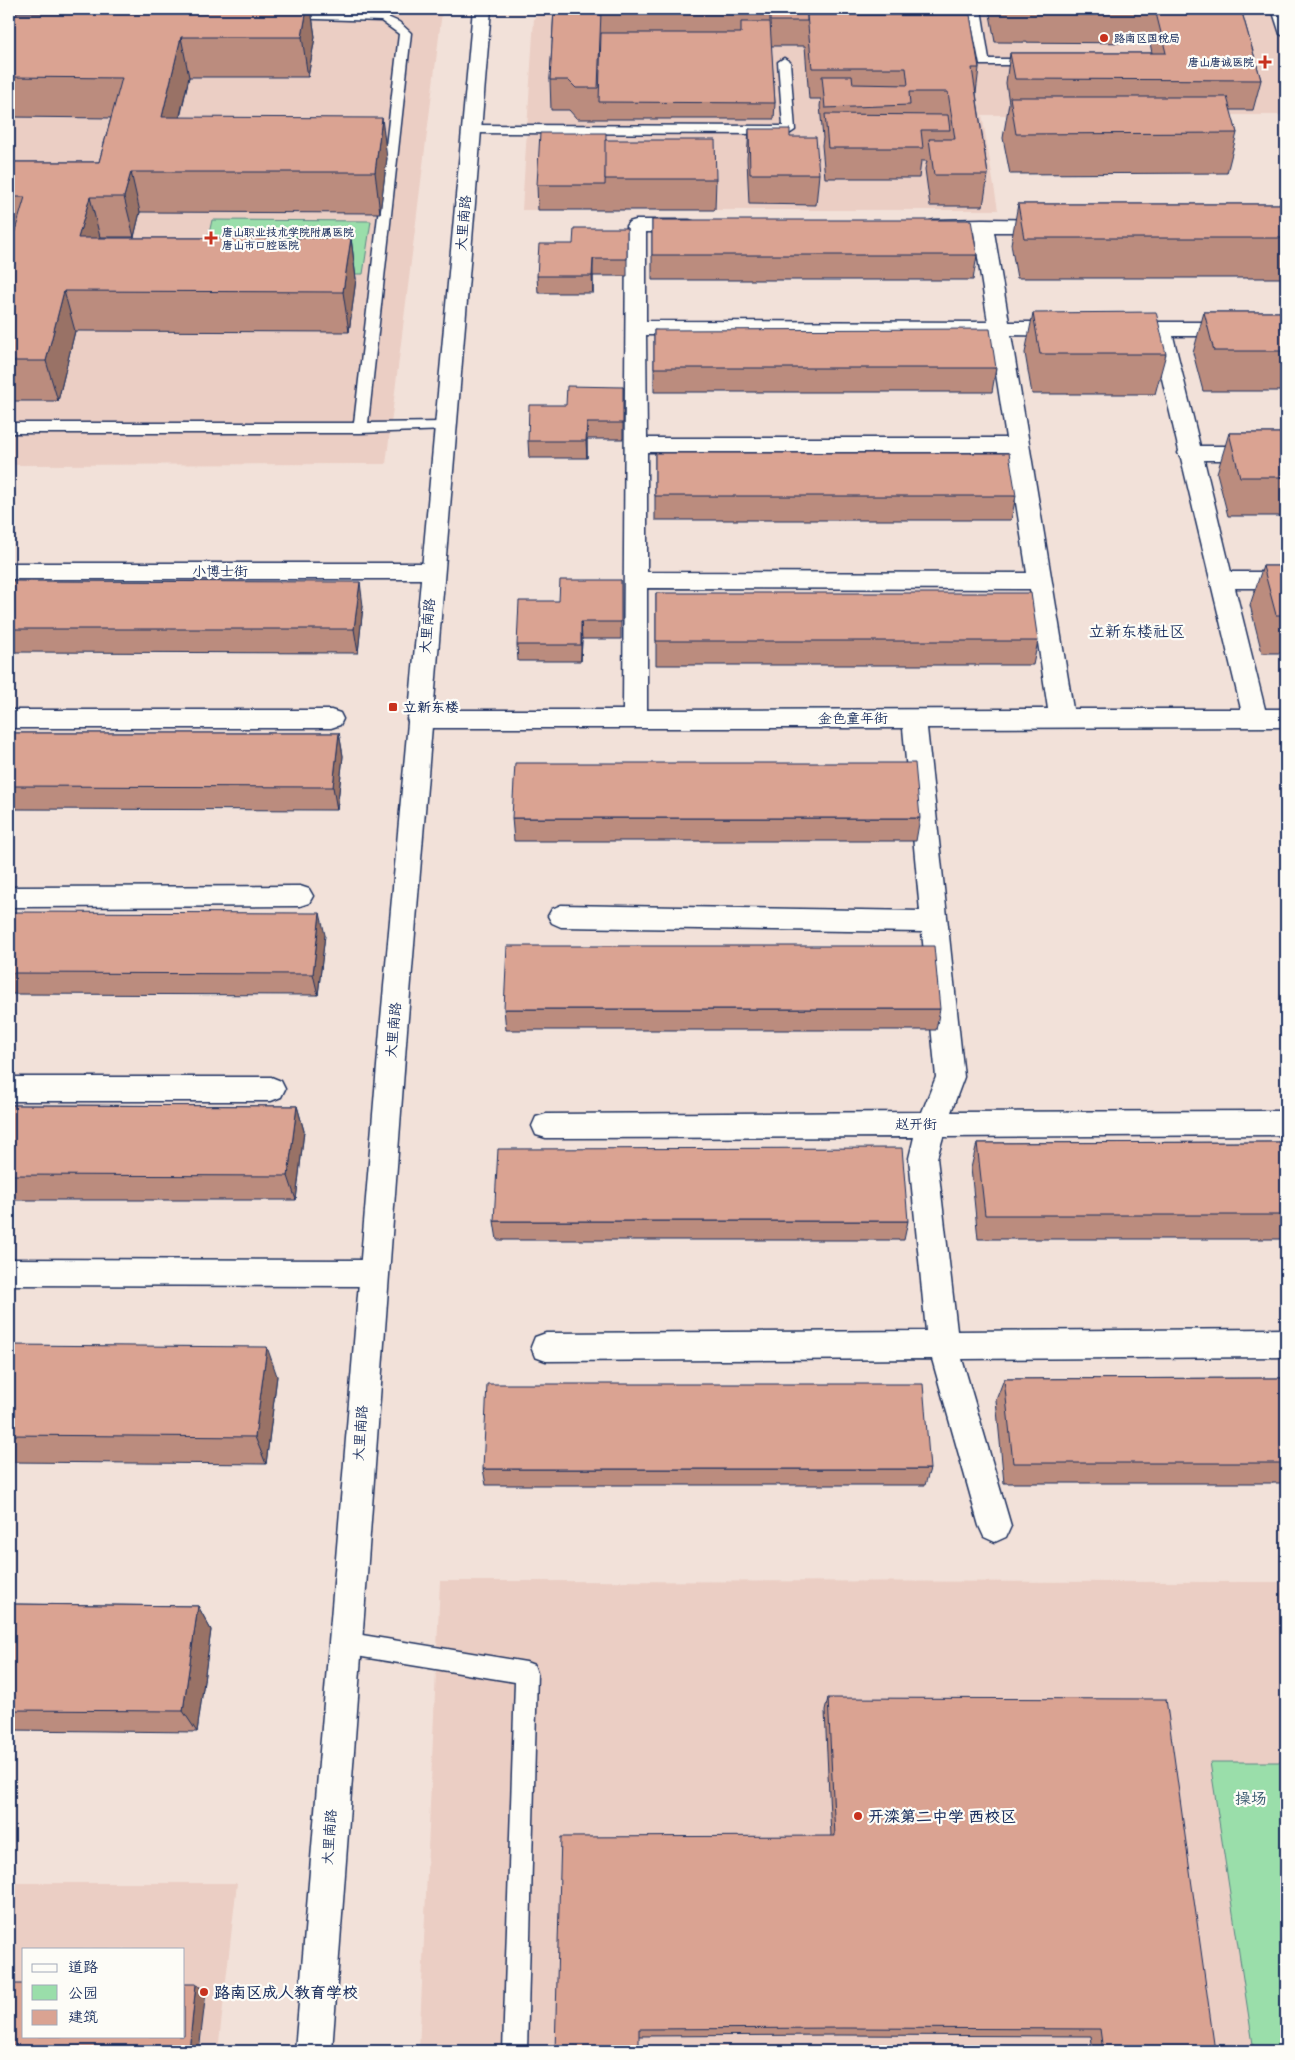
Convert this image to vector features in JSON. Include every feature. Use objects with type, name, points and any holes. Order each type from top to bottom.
[{"type":"street","name":"大里南路","points":[[313,2051],[372,1273],[444,427],[482,9]]},
{"type":"street","points":[[635,718],[636,226],[705,226]]},
{"type":"street","points":[[914,226],[1071,226]]},
{"type":"street","points":[[983,226],[1062,718]]},
{"type":"street","points":[[636,328],[1286,329]]},
{"type":"street","points":[[1161,329],[1189,453],[1255,718]]},
{"type":"street","points":[[636,445],[1018,445]]},
{"type":"street","points":[[1189,453],[1286,453]]},
{"type":"street","name":"小博士街","points":[[9,571],[432,571]]},
{"type":"street","points":[[635,580],[1040,581]]},
{"type":"street","points":[[1221,580],[1286,580]]},
{"type":"street","points":[[914,718],[950,1077],[932,1124],[923,1158],[943,1345],[995,1526]]},
{"type":"street","name":"金色童年街","points":[[419,719],[1286,718]]},
{"type":"street","points":[[9,719],[331,719]]},
{"type":"street","points":[[9,897],[300,896]]},
{"type":"street","points":[[561,916],[934,922]]},
{"type":"street","points":[[9,1089],[271,1089]]},
{"type":"street","name":"赵开街","points":[[546,1126],[1286,1123]]},
{"type":"street","points":[[9,1272],[372,1273]]},
{"type":"street","points":[[546,1347],[1286,1343]]},
{"type":"lane","points":[[975,9],[984,63],[1043,63]]},
{"type":"lane","points":[[1278,9],[1286,34]]},
{"type":"lane","points":[[274,16],[383,18],[395,24],[405,33],[360,428]]},
{"type":"lane","points":[[471,129],[789,130],[784,62]]},
{"type":"lane","points":[[9,428],[444,427]]},
{"type":"lane","points":[[344,1644],[526,1673],[515,2051]]},
{"type":"shaded area","name":"唐山职业技术学院附属医院 唐山市口腔医院","points":[[9,9],[435,9],[442,12],[386,464],[9,465]]},
{"type":"shaded area","points":[[544,9],[1286,9],[1286,115],[982,115],[998,210],[522,210],[534,18]]},
{"type":"shaded area","name":"开滦第二中学 西校区","points":[[440,1581],[1286,1582],[1286,2051],[419,2051]]},
{"type":"shaded area","name":"路南区成人教育学校","points":[[9,1883],[237,1883],[218,2051],[9,2051]]},
{"type":"green space","points":[[212,220],[371,221],[363,274],[200,274]]},
{"type":"green space","name":"操场","points":[[1210,1762],[1286,1762],[1286,2051],[1254,2051]]},
{"type":"building","points":[[149,9],[307,9],[302,37],[181,37],[162,117],[382,118],[375,172],[131,172],[124,197],[90,197],[78,238],[351,238],[343,292],[64,291],[46,361],[9,361],[9,251],[25,197],[9,197],[9,162],[99,162],[122,78],[9,77],[9,13],[148,13]]},
{"type":"building","points":[[554,9],[578,9],[578,12],[601,12],[598,88],[576,88],[568,80],[550,80]]},
{"type":"building","points":[[770,9],[967,9],[968,15],[807,15],[807,21],[770,21]]},
{"type":"building","points":[[1191,9],[1241,9],[1261,80],[1015,79],[1010,53],[1166,53],[1156,13],[1190,13]]},
{"type":"building","points":[[807,15],[970,15],[979,68],[972,68],[988,175],[934,175],[929,139],[955,139],[948,92],[909,92],[910,105],[825,108],[822,76],[852,76],[853,84],[908,85],[906,68],[812,68]]},
{"type":"building","points":[[741,22],[770,22],[775,103],[599,102],[601,33],[741,33]]},
{"type":"building","points":[[1010,97],[1227,97],[1237,133],[1016,134]]},
{"type":"building","points":[[825,114],[948,115],[950,130],[921,130],[923,148],[828,148]]},
{"type":"building","points":[[749,129],[790,129],[790,137],[816,137],[819,174],[750,174]]},
{"type":"building","points":[[540,133],[606,133],[605,185],[537,185]]},
{"type":"building","points":[[605,140],[715,140],[716,179],[605,179]]},
{"type":"building","points":[[1018,204],[1286,204],[1286,238],[1024,238]]},
{"type":"building","points":[[652,220],[971,220],[977,255],[652,255]]},
{"type":"building","points":[[574,228],[627,228],[627,259],[593,259],[592,276],[537,276],[539,244],[573,244]]},
{"type":"building","points":[[1156,312],[1166,354],[1040,354],[1033,313]]},
{"type":"building","points":[[1204,312],[1286,312],[1286,351],[1214,351]]},
{"type":"building","points":[[990,329],[996,368],[654,368],[654,330]]},
{"type":"building","points":[[567,386],[623,387],[623,423],[587,423],[586,441],[528,441],[529,405],[566,405]]},
{"type":"building","points":[[1229,433],[1286,433],[1286,477],[1240,477]]},
{"type":"building","points":[[655,453],[1009,453],[1016,496],[655,496]]},
{"type":"building","points":[[1263,566],[1286,566],[1286,615],[1276,615]]},
{"type":"building","points":[[560,580],[621,580],[621,622],[581,622],[581,645],[517,645],[519,601],[559,601]]},
{"type":"building","points":[[9,581],[360,582],[354,629],[9,629]]},
{"type":"building","points":[[656,593],[1031,593],[1038,641],[656,641]]},
{"type":"building","points":[[9,733],[339,733],[333,787],[9,786]]},
{"type":"building","points":[[515,763],[915,763],[920,818],[512,818]]},
{"type":"building","points":[[9,912],[320,913],[313,974],[9,973]]},
{"type":"building","points":[[507,946],[934,946],[940,1009],[504,1009]]},
{"type":"building","points":[[9,1105],[297,1106],[288,1176],[9,1175]]},
{"type":"building","points":[[1286,1142],[1286,1215],[985,1215],[977,1143]]},
{"type":"building","points":[[902,1148],[908,1221],[494,1221],[498,1149]]},
{"type":"building","points":[[9,1345],[267,1347],[255,1437],[9,1435]]},
{"type":"building","points":[[1286,1378],[1286,1463],[1013,1463],[1004,1379]]},
{"type":"building","points":[[487,1384],[923,1384],[930,1469],[483,1469]]},
{"type":"building","points":[[9,1604],[198,1606],[183,1711],[9,1710]]},
{"type":"building","points":[[828,1698],[1166,1699],[1215,2051],[1103,2051],[1100,2029],[844,2028],[639,2029],[639,2051],[555,2051],[561,1837],[835,1836]]},
{"type":"building","points":[[9,1984],[22,1984],[22,2038],[185,2038],[185,1984],[196,1984],[189,2051],[9,2051]]},
{"type":"place","name":"路南区国税局","points":[[1104,38]]},
{"type":"place","name":"唐山唐诚医院","points":[[1265,62]]},
{"type":"place","name":"唐山职业技术学院附属医院 唐山市口腔医院","points":[[211,238]]},
{"type":"place","name":"立新东楼","points":[[393,707]]},
{"type":"place","name":"开滦第二中学 西校区","points":[[858,1816]]},
{"type":"place","name":"路南区成人教育学校","points":[[204,1992]]},
{"type":"district","name":"立新东楼社区","points":[[1137,631]]}]
